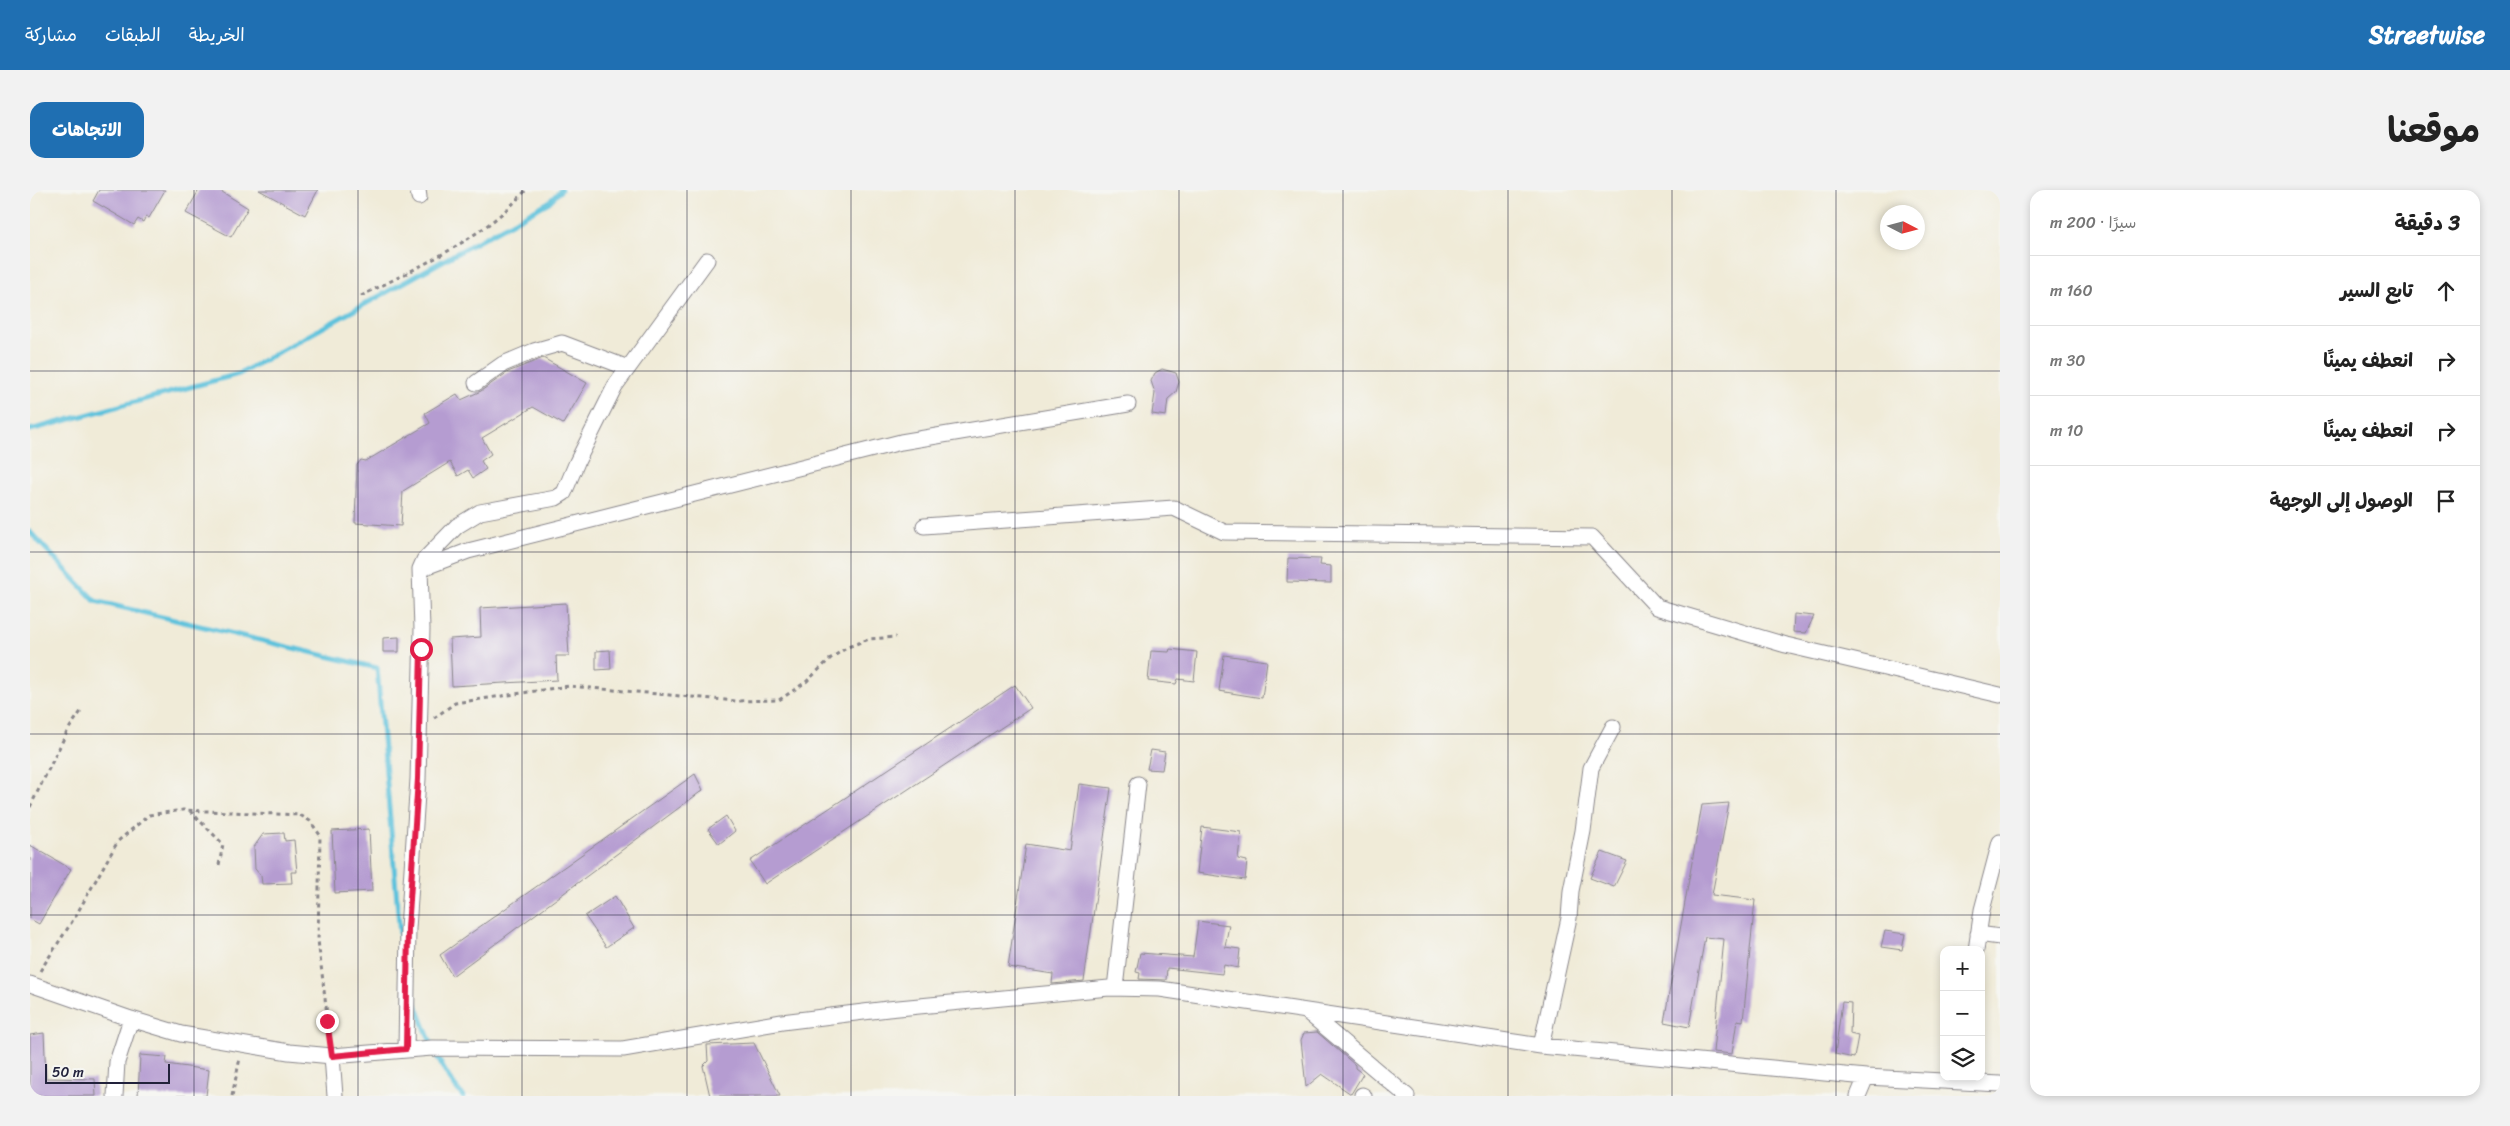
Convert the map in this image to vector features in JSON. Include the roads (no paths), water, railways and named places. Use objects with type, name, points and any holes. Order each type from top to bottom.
[{"type":"street","points":[[412,1049],[408,929],[419,728],[422,629],[418,582],[420,569],[424,560],[457,526],[474,515],[556,498],[564,493],[577,462],[615,386],[707,260]]},
{"type":"street","points":[[476,383],[503,364],[534,351],[562,344],[628,368]]},
{"type":"street","points":[[420,569],[468,551],[901,442],[1128,404]]},
{"type":"street","points":[[924,526],[1174,508],[1224,532],[1592,538],[1657,607],[1786,645],[2000,695]]},
{"type":"street","points":[[1541,1046],[1569,918],[1571,891],[1583,831],[1591,768],[1613,727]]},
{"type":"street","points":[[1116,988],[1138,784]]},
{"type":"street","points":[[1976,946],[1982,910],[2000,842]]},
{"type":"street","points":[[1978,934],[2000,937]]},
{"type":"street","points":[[31,984],[131,1019],[182,1034],[243,1045],[332,1056],[412,1049],[623,1049],[782,1022],[879,1010],[1116,988],[1160,989],[1541,1046],[1866,1077],[1940,1079]]},
{"type":"street","points":[[1304,1010],[1406,1096]]},
{"type":"street","points":[[115,1096],[117,1062],[131,1019]]},
{"type":"street","points":[[332,1056],[335,1096]]},
{"type":"street","points":[[1858,1096],[1866,1077]]},
{"type":"street","points":[[1974,1081],[2000,1084]]},
{"type":"waterway","points":[[30,430],[239,374],[549,202],[561,190]]},
{"type":"waterway","points":[[30,532],[95,601],[377,668],[401,947]]},
{"type":"waterway","points":[[412,994],[439,1060],[463,1096]]}]
